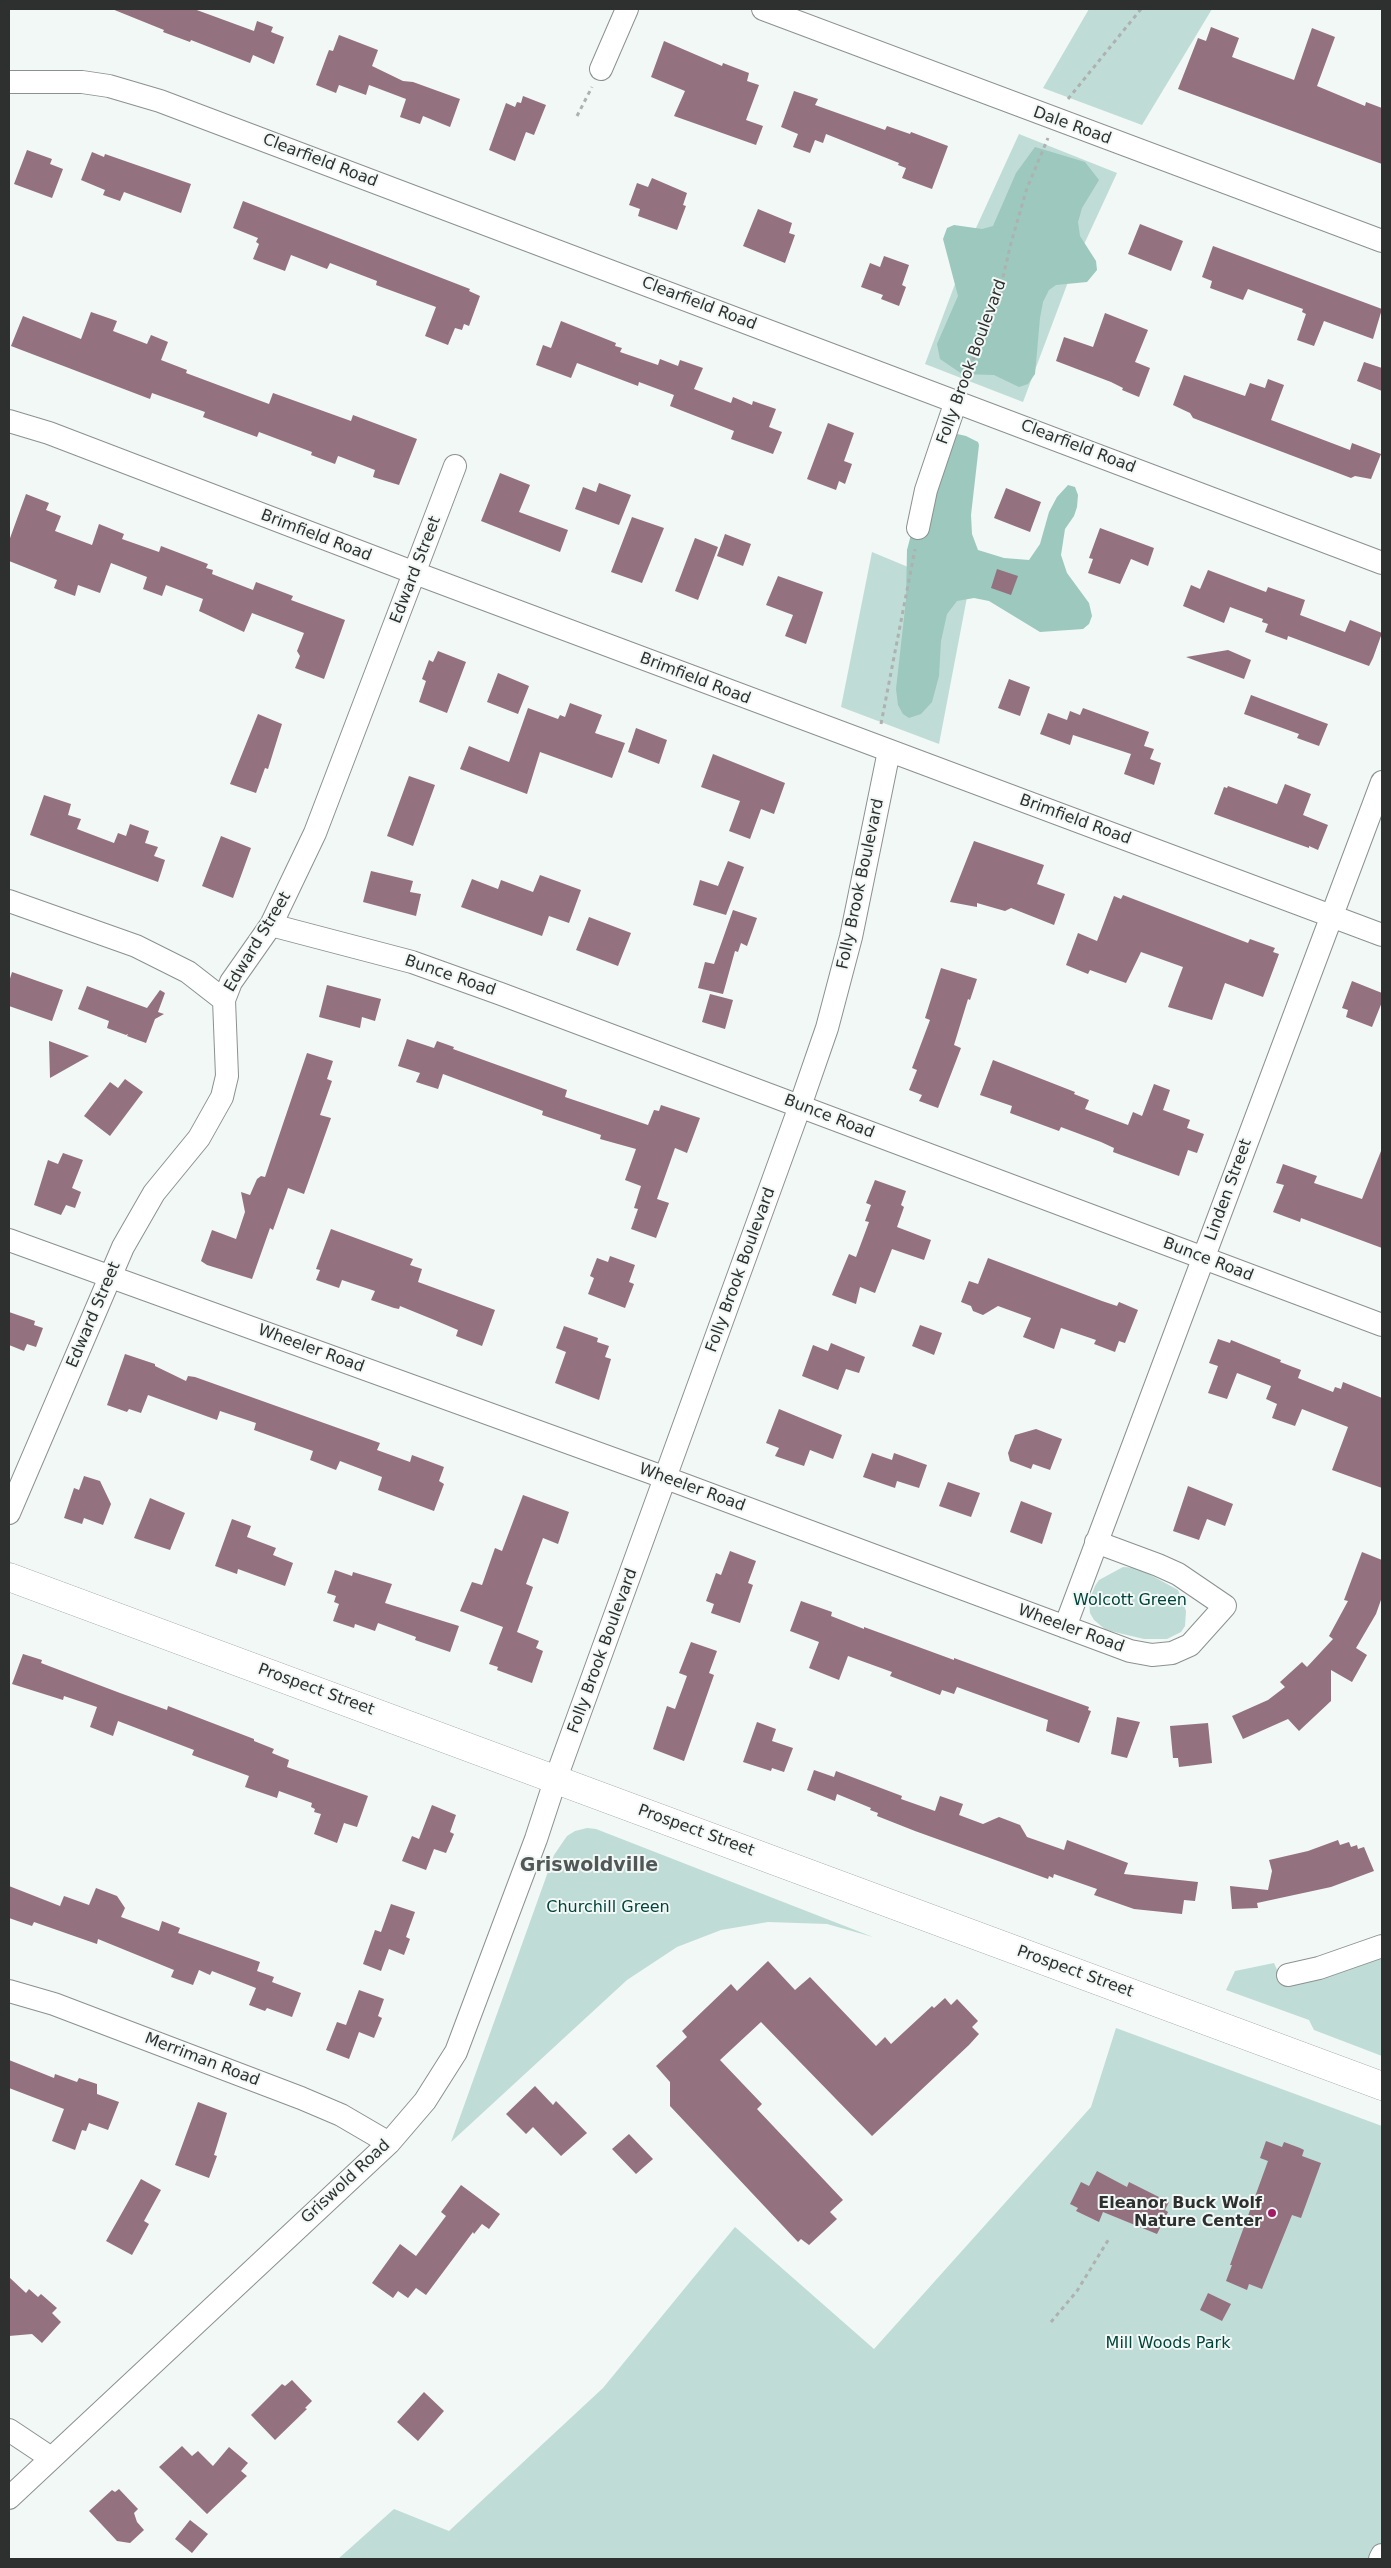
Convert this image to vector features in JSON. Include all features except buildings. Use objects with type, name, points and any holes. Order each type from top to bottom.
[{"type":"main road","name":"Prospect Street","points":[[9,1577],[556,1778],[1382,2086]]},
{"type":"street","points":[[601,69],[627,9]]},
{"type":"street","name":"Dale Road","points":[[763,9],[1382,241]]},
{"type":"street","name":"Clearfield Road","points":[[9,82],[82,82],[108,86],[160,101],[1382,563]]},
{"type":"street","name":"Folly Brook Boulevard","points":[[918,528],[926,490],[956,401]]},
{"type":"street","name":"Brimfield Road","points":[[9,421],[49,433],[882,749],[1382,935]]},
{"type":"street","name":"Edward Street","points":[[9,1513],[123,1247],[154,1192],[199,1138],[222,1097],[227,1076],[224,1000],[238,970],[271,925],[315,833],[455,466]]},
{"type":"street","name":"Folly Brook Boulevard","points":[[556,1778],[800,1106],[826,1028],[851,937],[882,749]]},
{"type":"street","name":"Linden Street","points":[[1066,1628],[1096,1542],[1382,782]]},
{"type":"street","points":[[9,901],[144,949],[188,972],[224,1000]]},
{"type":"street","name":"Bunce Road","points":[[271,925],[375,951],[446,974],[1382,1325]]},
{"type":"street","name":"Wheeler Road","points":[[9,1240],[666,1478],[1130,1651],[1152,1655],[1172,1653],[1190,1645],[1225,1606],[1178,1574],[1158,1564],[1096,1542]]},
{"type":"street","name":"Griswold Road","points":[[9,2498],[388,2143],[438,2084],[456,2052],[536,1838],[556,1778]]},
{"type":"street","points":[[1288,1975],[1335,1963],[1382,1946]]},
{"type":"street","name":"Merriman Road","points":[[9,1991],[54,2004],[301,2098],[341,2115],[388,2143]]},
{"type":"street","points":[[9,2430],[51,2458]]},
{"type":"street","points":[[1380,2559],[1382,2555]]},
{"type":"path","name":"Folly Brook Boulevard","points":[[956,401],[978,351],[999,294],[1010,243],[1027,188],[1056,120],[1072,92],[1142,9]]},
{"type":"path","points":[[576,116],[601,69]]},
{"type":"path","points":[[882,749],[892,676],[918,528]]},
{"type":"path","points":[[1051,2322],[1077,2291],[1110,2237]]},
{"type":"green space","points":[[1089,9],[1212,9],[1142,125],[1043,88]]},
{"type":"green space","points":[[1019,134],[1117,173],[1074,266],[1023,402],[925,364],[976,228]]},
{"type":"green space","points":[[1035,147],[1085,162],[1099,180],[1082,208],[1078,222],[1080,236],[1096,261],[1097,270],[1087,282],[1056,285],[1049,290],[1043,302],[1040,318],[1035,374],[1028,384],[1019,387],[994,375],[962,374],[940,359],[937,344],[958,296],[943,239],[947,228],[954,225],[982,229],[993,226],[1016,173]]},
{"type":"green space","points":[[953,433],[966,436],[978,442],[979,445],[971,515],[972,534],[978,550],[1004,558],[1029,560],[1040,544],[1049,512],[1057,497],[1068,485],[1075,487],[1078,495],[1077,507],[1074,516],[1065,529],[1061,555],[1067,573],[1089,603],[1092,616],[1089,624],[1083,629],[1040,632],[989,601],[974,598],[957,601],[947,614],[941,641],[939,676],[932,702],[921,714],[909,718],[903,714],[898,705],[896,689],[906,600],[907,550],[920,500]]},
{"type":"green space","points":[[872,552],[968,592],[939,744],[841,707]]},
{"type":"green space","name":"Wolcott Green","points":[[1123,1567],[1138,1568],[1178,1590],[1186,1611],[1185,1626],[1181,1632],[1167,1639],[1144,1639],[1106,1630],[1094,1620],[1090,1613],[1089,1601],[1095,1586],[1099,1580]]},
{"type":"green space","name":"Churchill Green","points":[[587,1828],[596,1829],[873,1937],[827,1924],[768,1922],[721,1930],[677,1947],[627,1980],[451,2142],[554,1855],[567,1836],[575,1831]]},
{"type":"green space","points":[[1382,1952],[1382,2056],[1314,2030],[1309,2020],[1226,1990],[1235,1971],[1274,1963],[1282,1981]]},
{"type":"green space","name":"Mill Woods Park","points":[[1116,2028],[1382,2126],[1382,2559],[338,2559],[394,2509],[449,2531],[603,2388],[735,2227],[874,2349],[1091,2107]]},
{"type":"place","name":"Eleanor Buck Wolf Nature Center","points":[[1272,2213]]},
{"type":"district","name":"Griswoldville","points":[[589,1866]]}]
